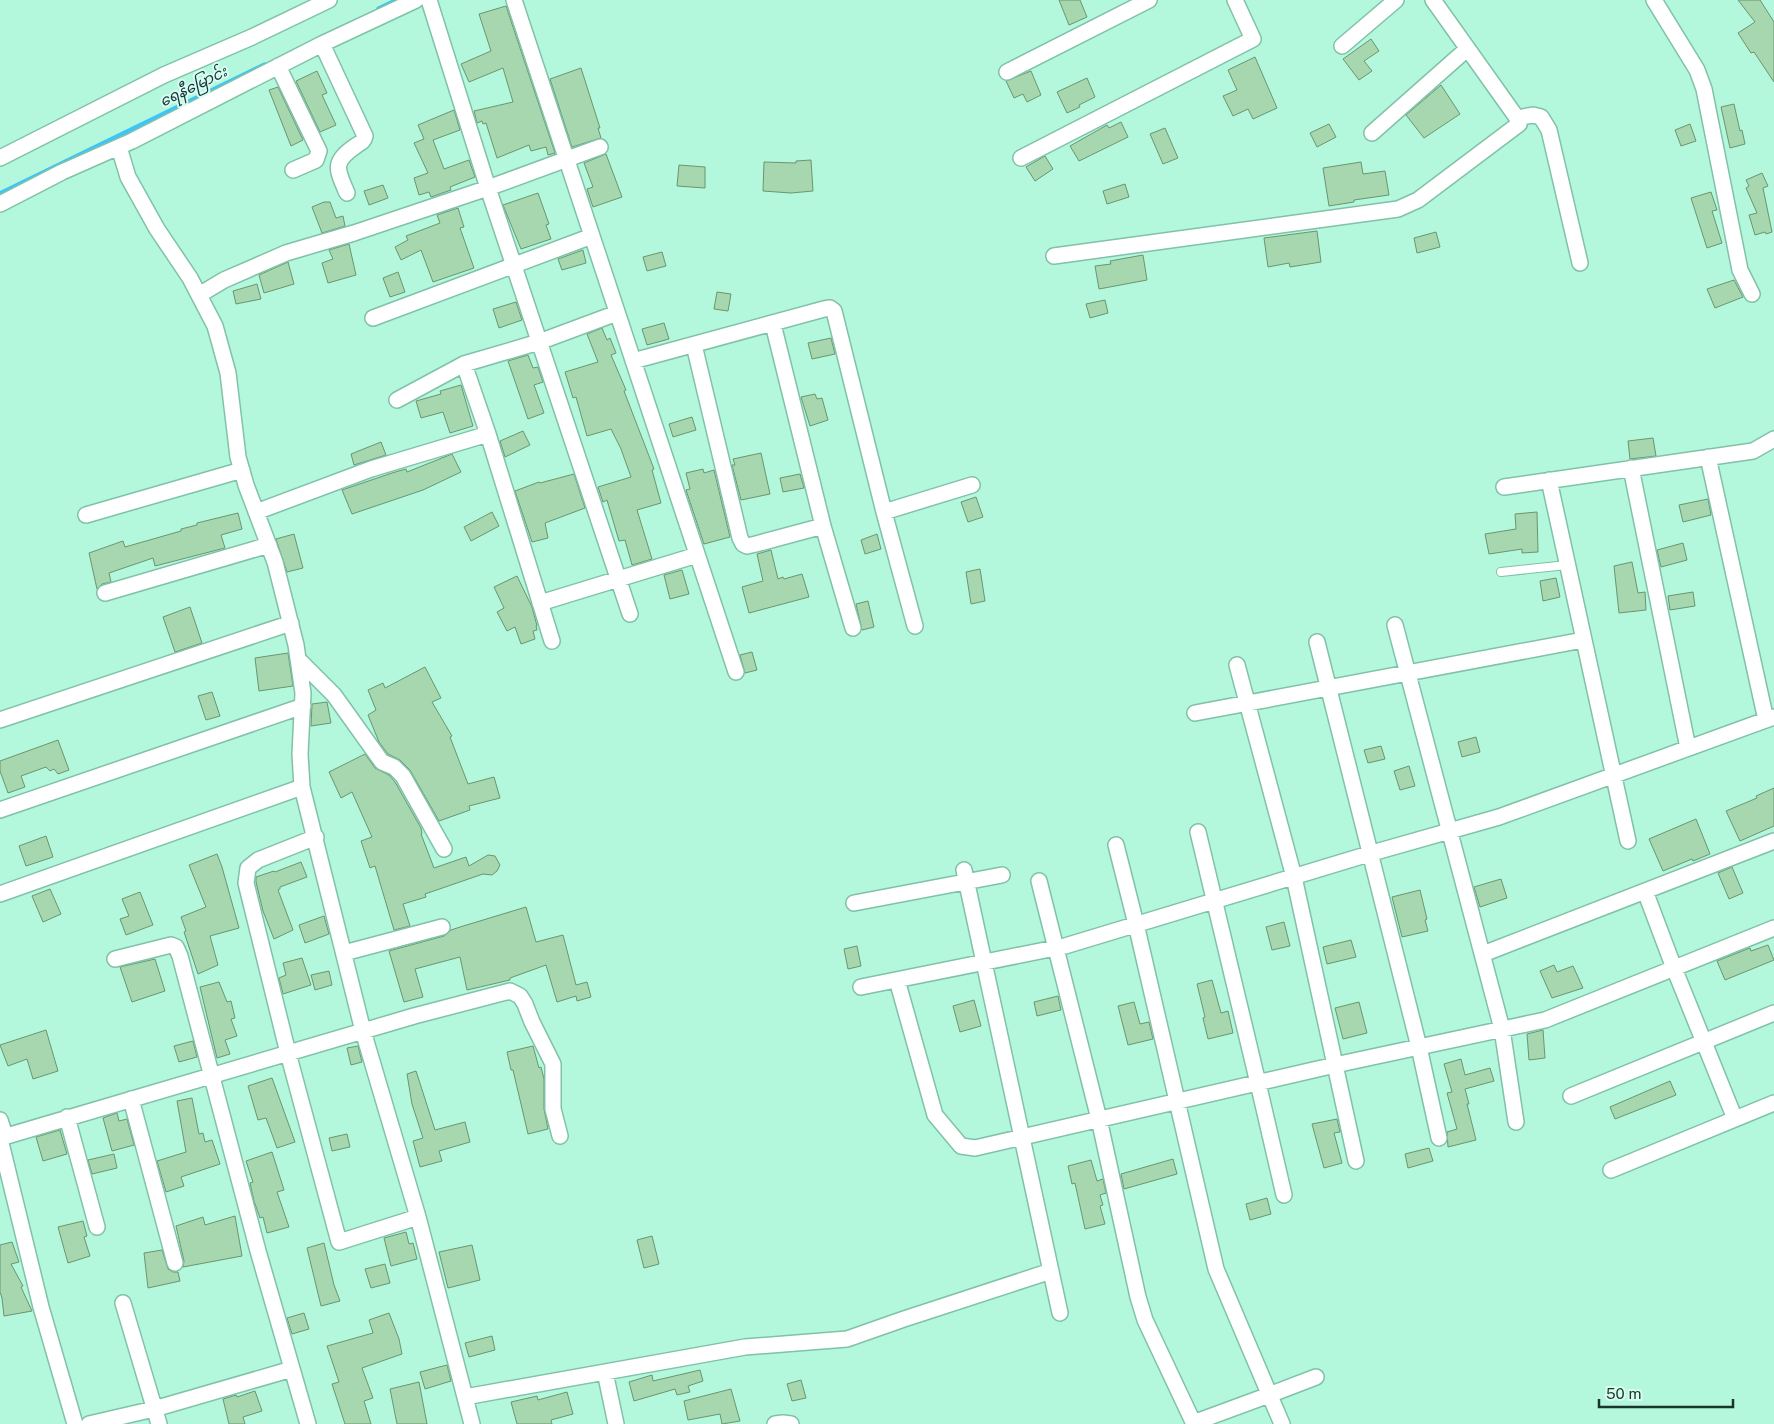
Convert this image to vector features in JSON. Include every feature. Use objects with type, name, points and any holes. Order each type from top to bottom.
[{"type":"street","points":[[0,158],[164,75],[252,37],[329,0]]},
{"type":"street","points":[[0,204],[62,172],[119,147],[322,44],[416,0]]},
{"type":"street","points":[[429,0],[488,188],[630,614]]},
{"type":"street","points":[[514,0],[736,672]]},
{"type":"street","points":[[1007,72],[1148,0]]},
{"type":"street","points":[[1021,158],[1253,39],[1235,0]]},
{"type":"street","points":[[1342,46],[1396,0]]},
{"type":"street","points":[[1054,256],[1398,209],[1418,200],[1519,124],[1518,118],[1432,0]]},
{"type":"street","points":[[1654,0],[1697,70],[1704,89],[1740,270],[1752,294]]},
{"type":"street","points":[[322,44],[365,136],[364,140],[347,152],[338,164],[338,172],[347,193]]},
{"type":"street","points":[[1372,133],[1468,49]]},
{"type":"street","points":[[278,66],[319,151],[316,160],[293,170]]},
{"type":"street","points":[[1518,118],[1533,115],[1541,117],[1549,130],[1580,263]]},
{"type":"street","points":[[119,147],[128,177],[142,204],[190,278],[215,326],[228,373],[238,457],[256,512],[276,562],[298,660],[303,693],[300,754],[302,787],[363,1031],[418,1217],[472,1424]]},
{"type":"street","points":[[199,295],[224,280],[286,253],[354,233],[488,188],[600,147]]},
{"type":"street","points":[[373,318],[592,236]]},
{"type":"street","points":[[633,361],[773,324],[824,308],[830,308],[834,311],[884,512],[915,626]]},
{"type":"street","points":[[397,400],[464,364],[539,342],[617,313]]},
{"type":"street","points":[[773,324],[823,526],[853,628]]},
{"type":"street","points":[[694,345],[743,544],[747,546],[756,544],[823,526]]},
{"type":"street","points":[[464,364],[488,434],[552,641]]},
{"type":"street","points":[[256,512],[370,469],[488,434]]},
{"type":"street","points":[[1504,487],[1753,451],[1774,439]]},
{"type":"street","points":[[860,987],[1057,947],[1215,901],[1499,817],[1770,719],[1708,457]]},
{"type":"street","points":[[1631,468],[1688,748]]},
{"type":"street","points":[[86,515],[242,470]]},
{"type":"street","points":[[1549,480],[1628,841]]},
{"type":"street","points":[[884,512],[972,485]]},
{"type":"street","points":[[105,594],[269,545]]},
{"type":"street","points":[[540,603],[698,555]]},
{"type":"street","points":[[0,720],[291,623]]},
{"type":"street","points":[[1395,625],[1502,1029],[1516,1122]]},
{"type":"street","points":[[1195,713],[1583,640]]},
{"type":"street","points":[[1317,642],[1420,1047],[1438,1138]]},
{"type":"street","points":[[298,660],[334,695],[382,762],[394,767],[403,776],[444,849]]},
{"type":"street","points":[[1237,665],[1294,877],[1356,1161]]},
{"type":"street","points":[[1,806],[303,706]]},
{"type":"street","points":[[0,894],[302,787]]},
{"type":"street","points":[[1198,832],[1284,1195]]},
{"type":"street","points":[[316,837],[258,860],[248,868],[246,880],[249,899],[288,1053],[339,1242],[418,1217]]},
{"type":"street","points":[[1483,954],[1774,841]]},
{"type":"street","points":[[1116,845],[1216,1268],[1282,1424]]},
{"type":"street","points":[[854,904],[966,877],[1002,875]]},
{"type":"street","points":[[966,877],[1060,1313]]},
{"type":"street","points":[[1039,881],[1099,1119],[1138,1297],[1145,1320],[1193,1423],[1269,1396],[1316,1376]]},
{"type":"street","points":[[1646,891],[1674,968],[1735,1119]]},
{"type":"street","points":[[344,954],[442,927]]},
{"type":"street","points":[[897,980],[935,1115],[961,1146],[975,1148],[1336,1065],[1545,1020],[1774,928]]},
{"type":"street","points":[[116,959],[171,945],[176,947],[180,956],[258,1251],[308,1424]]},
{"type":"street","points":[[2,1138],[67,1117],[363,1031],[510,991],[520,996],[526,1004],[532,1022],[553,1064],[553,1109],[560,1136]]},
{"type":"street","points":[[1572,1096],[1774,1013]]},
{"type":"street","points":[[131,1099],[175,1263]]},
{"type":"street","points":[[1611,1170],[1774,1103]]},
{"type":"street","points":[[67,1117],[97,1227]]},
{"type":"street","points":[[0,1120],[2,1138],[42,1306],[75,1424]]},
{"type":"street","points":[[465,1397],[745,1347],[847,1339],[1051,1271]]},
{"type":"street","points":[[123,1303],[156,1417]]},
{"type":"street","points":[[89,1424],[156,1417],[292,1369]]},
{"type":"street","points":[[605,1372],[616,1424]]},
{"type":"street","points":[[775,1424],[791,1424]]},
{"type":"lane","points":[[1501,572],[1567,565]]},
{"type":"building","points":[[1059,0],[1080,0],[1087,17],[1069,25]]},
{"type":"building","points":[[1738,0],[1760,0],[1774,22],[1774,82],[1754,52],[1751,53],[1738,33],[1755,22]]},
{"type":"building","points":[[506,6],[555,153],[548,155],[546,147],[531,151],[529,145],[497,158],[486,123],[483,124],[482,121],[477,123],[474,111],[513,102],[503,68],[469,82],[461,64],[491,51],[479,14]]},
{"type":"building","points":[[1371,39],[1379,51],[1364,61],[1372,71],[1359,80],[1343,59]]},
{"type":"building","points":[[1255,57],[1277,108],[1253,119],[1248,109],[1233,116],[1223,96],[1237,90],[1228,70]]},
{"type":"building","points":[[581,68],[600,128],[598,128],[601,138],[572,147],[550,79]]},
{"type":"building","points":[[317,71],[327,93],[322,95],[336,125],[320,132],[296,81]]},
{"type":"building","points":[[1031,71],[1041,95],[1027,102],[1023,94],[1014,98],[1006,81]]},
{"type":"building","points":[[1087,78],[1095,97],[1067,113],[1057,92]]},
{"type":"building","points":[[1441,85],[1460,114],[1424,138],[1406,115]]},
{"type":"building","points":[[278,87],[303,140],[291,146],[269,90]]},
{"type":"building","points":[[1734,104],[1745,144],[1730,148],[1721,107]]},
{"type":"building","points":[[454,110],[460,130],[433,140],[444,169],[469,160],[475,177],[450,187],[451,190],[431,197],[429,192],[419,195],[414,178],[428,173],[414,143],[424,139],[418,125]]},
{"type":"building","points":[[1121,122],[1128,137],[1079,161],[1070,146],[1107,125],[1109,128]]},
{"type":"building","points":[[1329,124],[1336,137],[1317,147],[1310,133]]},
{"type":"building","points":[[1690,124],[1696,141],[1681,146],[1675,130]]},
{"type":"building","points":[[1165,128],[1178,158],[1163,164],[1150,134]]},
{"type":"building","points":[[606,154],[622,197],[593,207],[587,189],[593,187],[584,163]]},
{"type":"building","points":[[1045,156],[1053,169],[1035,181],[1026,167]]},
{"type":"building","points":[[811,160],[813,191],[791,193],[763,191],[764,162],[796,163],[796,161]]},
{"type":"building","points":[[1361,162],[1363,174],[1385,171],[1389,195],[1329,206],[1323,168]]},
{"type":"building","points":[[679,165],[705,167],[705,188],[677,186]]},
{"type":"building","points":[[1762,173],[1768,186],[1763,188],[1772,232],[1755,235],[1749,215],[1757,213],[1746,188],[1749,186],[1746,180]]},
{"type":"building","points":[[1125,184],[1129,197],[1107,204],[1103,191]]},
{"type":"building","points":[[383,185],[388,198],[369,205],[364,191]]},
{"type":"building","points":[[1711,192],[1717,210],[1712,211],[1722,243],[1707,248],[1691,198]]},
{"type":"building","points":[[538,193],[549,224],[546,225],[551,239],[521,249],[503,205]]},
{"type":"building","points":[[324,202],[330,202],[336,218],[343,216],[345,226],[322,233],[312,207]]},
{"type":"building","points":[[458,208],[464,227],[460,228],[474,268],[433,282],[421,250],[401,260],[395,247],[408,240],[406,236],[440,223],[437,215]]},
{"type":"building","points":[[1317,231],[1321,262],[1290,267],[1289,263],[1268,267],[1264,238]]},
{"type":"building","points":[[1436,232],[1440,247],[1417,253],[1414,238]]},
{"type":"building","points":[[349,244],[356,275],[328,283],[322,263],[333,259],[329,250]]},
{"type":"building","points":[[583,250],[586,263],[562,270],[558,259]]},
{"type":"building","points":[[662,252],[666,266],[647,271],[643,257]]},
{"type":"building","points":[[1143,255],[1147,280],[1099,289],[1095,266],[1111,264],[1110,261]]},
{"type":"building","points":[[288,262],[294,284],[264,293],[259,275]]},
{"type":"building","points":[[398,272],[405,292],[390,297],[383,278]]},
{"type":"building","points":[[1734,280],[1743,297],[1715,308],[1707,289]]},
{"type":"building","points":[[257,284],[261,299],[236,304],[233,291]]},
{"type":"building","points":[[717,292],[731,294],[728,311],[714,309]]},
{"type":"building","points":[[1105,300],[1108,313],[1090,318],[1086,304]]},
{"type":"building","points":[[516,302],[522,320],[499,328],[493,309]]},
{"type":"building","points":[[664,323],[669,339],[647,345],[642,329]]},
{"type":"building","points":[[602,328],[607,340],[610,338],[616,353],[611,355],[626,390],[624,391],[654,469],[652,470],[661,503],[637,510],[652,559],[632,565],[625,540],[619,541],[607,500],[603,502],[598,487],[631,477],[621,449],[611,429],[587,436],[576,397],[573,398],[565,372],[598,362],[587,334]]},
{"type":"building","points":[[831,338],[835,354],[812,359],[808,343]]},
{"type":"building","points":[[528,355],[533,368],[538,367],[543,382],[534,385],[544,413],[528,419],[508,361]]},
{"type":"building","points":[[461,385],[473,426],[450,433],[443,412],[421,418],[416,401],[441,394],[440,391]]},
{"type":"building","points":[[815,394],[817,399],[822,398],[828,420],[810,426],[801,397]]},
{"type":"building","points":[[692,417],[696,430],[673,437],[669,424]]},
{"type":"building","points":[[523,431],[530,445],[505,457],[500,441]]},
{"type":"building","points":[[1653,438],[1656,456],[1630,459],[1628,441]]},
{"type":"building","points":[[381,442],[386,455],[354,465],[351,454]]},
{"type":"building","points":[[761,453],[770,494],[741,500],[732,465],[735,465],[733,459]]},
{"type":"building","points":[[452,454],[461,472],[423,490],[352,514],[342,490],[406,469],[407,472]]},
{"type":"building","points":[[703,469],[704,473],[714,470],[730,537],[704,544],[686,490],[690,489],[686,473]]},
{"type":"building","points":[[574,474],[585,508],[545,523],[548,538],[532,542],[515,491],[539,482]]},
{"type":"building","points":[[800,474],[804,488],[783,492],[780,478]]},
{"type":"building","points":[[976,497],[983,517],[968,522],[961,502]]},
{"type":"building","points":[[1708,499],[1711,515],[1683,522],[1679,505]]},
{"type":"building","points":[[492,512],[499,526],[471,541],[464,527]]},
{"type":"building","points":[[1537,512],[1538,552],[1522,553],[1522,549],[1489,554],[1485,534],[1516,529],[1515,514]]},
{"type":"building","points":[[238,513],[242,529],[221,535],[225,548],[155,566],[153,558],[109,573],[111,582],[102,584],[97,589],[89,553],[123,541],[125,547],[181,531],[181,529],[197,525],[197,523]]},
{"type":"building","points":[[294,534],[303,568],[287,572],[276,539]]},
{"type":"building","points":[[877,534],[881,549],[865,554],[861,540]]},
{"type":"building","points":[[1683,543],[1687,560],[1661,567],[1657,550]]},
{"type":"building","points":[[771,550],[778,579],[802,574],[809,597],[749,613],[742,587],[763,581],[757,554]]},
{"type":"building","points":[[1632,562],[1638,593],[1645,592],[1646,610],[1619,613],[1614,566]]},
{"type":"building","points":[[980,569],[985,601],[971,604],[966,572]]},
{"type":"building","points":[[682,570],[689,594],[670,599],[664,575]]},
{"type":"building","points":[[517,576],[532,607],[537,626],[537,630],[533,631],[535,639],[521,644],[515,627],[507,631],[497,612],[504,608],[494,587]]},
{"type":"building","points":[[1556,578],[1560,597],[1543,601],[1540,581]]},
{"type":"building","points":[[1693,592],[1695,606],[1670,610],[1668,596]]},
{"type":"building","points":[[868,601],[874,627],[862,630],[856,604]]},
{"type":"building","points":[[190,607],[202,643],[175,652],[163,617]]},
{"type":"building","points":[[752,652],[757,670],[745,673],[740,655]]},
{"type":"building","points":[[288,653],[293,686],[259,691],[255,658]]},
{"type":"building","points":[[425,667],[441,698],[432,702],[452,736],[450,737],[468,784],[494,777],[500,798],[469,806],[470,810],[439,821],[410,770],[400,760],[388,754],[379,742],[368,715],[376,710],[368,690],[383,683],[385,688]]},
{"type":"building","points":[[212,692],[220,716],[206,720],[198,696]]},
{"type":"building","points":[[327,702],[331,723],[311,726],[312,704]]},
{"type":"building","points":[[1476,737],[1480,752],[1462,757],[1458,742]]},
{"type":"building","points":[[58,740],[69,770],[58,774],[54,769],[50,771],[46,767],[21,776],[25,787],[8,793],[0,771],[0,761]]},
{"type":"building","points":[[1381,746],[1385,759],[1368,763],[1364,750]]},
{"type":"building","points":[[365,754],[375,768],[389,775],[395,782],[421,828],[421,834],[434,868],[466,857],[469,866],[488,855],[495,856],[500,865],[492,875],[483,874],[425,894],[426,897],[403,904],[410,926],[394,930],[375,866],[370,868],[361,841],[372,837],[352,792],[341,798],[329,772]]},
{"type":"building","points":[[1409,766],[1415,786],[1400,790],[1394,771]]},
{"type":"building","points":[[1774,788],[1774,826],[1740,841],[1726,811],[1757,798],[1756,796]]},
{"type":"building","points":[[1696,819],[1710,854],[1663,871],[1649,839]]},
{"type":"building","points":[[46,836],[53,857],[26,866],[19,846]]},
{"type":"building","points":[[217,854],[239,928],[210,936],[218,965],[198,974],[181,917],[206,907],[189,865]]},
{"type":"building","points":[[301,862],[307,877],[280,887],[278,890],[293,930],[274,939],[263,911],[256,877]]},
{"type":"building","points":[[1732,867],[1743,893],[1729,899],[1718,873]]},
{"type":"building","points":[[1501,879],[1507,898],[1480,907],[1474,887]]},
{"type":"building","points":[[50,889],[61,914],[43,922],[32,896]]},
{"type":"building","points":[[1420,890],[1428,931],[1402,937],[1392,897]]},
{"type":"building","points":[[140,892],[153,925],[126,935],[120,919],[129,916],[122,899]]},
{"type":"building","points":[[526,907],[536,942],[563,935],[576,985],[587,982],[591,997],[577,1001],[576,996],[557,1002],[546,965],[510,978],[510,980],[467,990],[460,957],[415,969],[423,997],[404,1002],[389,951],[444,936],[451,930]]},
{"type":"building","points":[[324,916],[329,934],[305,943],[299,925]]},
{"type":"building","points":[[1284,922],[1290,946],[1272,950],[1266,927]]},
{"type":"building","points":[[1351,940],[1356,957],[1327,964],[1323,947]]},
{"type":"building","points":[[1768,945],[1774,960],[1725,980],[1717,961],[1750,948],[1751,951]]},
{"type":"building","points":[[857,946],[861,966],[848,969],[844,949]]},
{"type":"building","points":[[302,958],[311,985],[283,994],[279,978],[286,975],[283,963]]},
{"type":"building","points":[[155,959],[165,991],[132,1002],[120,967]]},
{"type":"building","points":[[1554,965],[1557,972],[1573,966],[1583,988],[1552,998],[1540,971]]},
{"type":"building","points":[[329,971],[332,985],[315,990],[311,975]]},
{"type":"building","points":[[1212,980],[1221,1013],[1228,1011],[1233,1033],[1208,1039],[1197,984]]},
{"type":"building","points":[[219,982],[227,1002],[231,1001],[235,1018],[231,1019],[237,1036],[225,1040],[230,1054],[217,1058],[200,987]]},
{"type":"building","points":[[1058,996],[1061,1010],[1037,1016],[1034,1002]]},
{"type":"building","points":[[974,1000],[981,1026],[960,1032],[953,1006]]},
{"type":"building","points":[[1134,1002],[1140,1024],[1149,1022],[1153,1039],[1128,1045],[1118,1006]]},
{"type":"building","points":[[1359,1002],[1367,1033],[1343,1039],[1335,1008]]},
{"type":"building","points":[[46,1030],[58,1071],[33,1079],[27,1059],[8,1066],[0,1045]]},
{"type":"building","points":[[1543,1030],[1545,1058],[1529,1060],[1527,1034]]},
{"type":"building","points":[[193,1041],[197,1057],[179,1062],[174,1046]]},
{"type":"building","points":[[358,1046],[362,1062],[351,1065],[347,1048]]},
{"type":"building","points":[[533,1046],[544,1079],[544,1109],[548,1129],[528,1134],[507,1052]]},
{"type":"building","points":[[1461,1059],[1465,1075],[1490,1068],[1494,1081],[1465,1089],[1476,1140],[1448,1147],[1447,1132],[1457,1129],[1447,1093],[1452,1092],[1444,1064]]},
{"type":"building","points":[[416,1071],[435,1130],[465,1122],[470,1142],[439,1151],[442,1161],[420,1167],[413,1141],[423,1138],[412,1104],[407,1074]]},
{"type":"building","points":[[272,1078],[295,1142],[277,1148],[266,1118],[258,1120],[248,1086]]},
{"type":"building","points":[[1670,1081],[1676,1095],[1615,1119],[1610,1107]]},
{"type":"building","points":[[192,1098],[199,1134],[203,1133],[205,1142],[212,1140],[220,1164],[181,1177],[184,1186],[166,1192],[157,1161],[186,1152],[177,1101]]},
{"type":"building","points":[[117,1113],[119,1121],[127,1119],[134,1145],[112,1151],[103,1118]]},
{"type":"building","points":[[1337,1119],[1340,1132],[1334,1133],[1342,1163],[1324,1168],[1312,1124]]},
{"type":"building","points":[[60,1130],[67,1154],[43,1161],[36,1137]]},
{"type":"building","points":[[347,1134],[350,1147],[332,1151],[329,1138]]},
{"type":"building","points":[[1429,1148],[1433,1161],[1408,1168],[1405,1154]]},
{"type":"building","points":[[272,1152],[284,1190],[277,1192],[289,1227],[267,1233],[263,1217],[260,1218],[254,1201],[250,1183],[253,1182],[246,1161]]},
{"type":"building","points":[[114,1154],[117,1168],[92,1174],[88,1160]]},
{"type":"building","points":[[1173,1159],[1177,1174],[1124,1189],[1121,1174]]},
{"type":"building","points":[[1091,1160],[1097,1181],[1103,1179],[1106,1193],[1100,1195],[1103,1205],[1100,1206],[1105,1224],[1085,1229],[1075,1183],[1072,1184],[1068,1166]]},
{"type":"building","points":[[1267,1198],[1271,1214],[1250,1220],[1246,1204]]},
{"type":"building","points":[[235,1216],[242,1256],[183,1267],[184,1261],[176,1226],[203,1217],[205,1225]]},
{"type":"building","points":[[83,1221],[87,1236],[84,1237],[90,1256],[68,1263],[58,1227]]},
{"type":"building","points":[[406,1232],[409,1244],[413,1243],[417,1259],[391,1266],[384,1238]]},
{"type":"building","points":[[652,1236],[659,1264],[644,1268],[637,1240]]},
{"type":"building","points":[[12,1242],[19,1262],[11,1264],[23,1286],[21,1287],[32,1311],[4,1316],[0,1292],[0,1245]]},
{"type":"building","points":[[324,1243],[334,1285],[340,1301],[321,1306],[307,1248]]},
{"type":"building","points":[[472,1245],[480,1280],[448,1288],[439,1252]]},
{"type":"building","points":[[162,1250],[168,1269],[178,1272],[180,1281],[148,1288],[144,1253]]},
{"type":"building","points":[[385,1264],[390,1283],[371,1288],[365,1269]]},
{"type":"building","points":[[304,1313],[309,1329],[292,1334],[287,1318]]},
{"type":"building","points":[[389,1313],[399,1339],[402,1354],[362,1368],[373,1398],[364,1401],[371,1424],[345,1424],[332,1384],[339,1382],[327,1346],[373,1333],[369,1320]]},
{"type":"building","points":[[492,1336],[495,1350],[469,1357],[465,1343]]},
{"type":"building","points":[[447,1365],[451,1381],[425,1389],[420,1372]]},
{"type":"building","points":[[700,1370],[703,1381],[688,1386],[690,1392],[677,1395],[675,1389],[634,1401],[629,1382],[652,1375],[653,1381]]},
{"type":"building","points":[[801,1380],[806,1398],[792,1401],[787,1384]]},
{"type":"building","points":[[419,1382],[427,1424],[397,1424],[390,1389]]},
{"type":"building","points":[[731,1389],[740,1421],[722,1424],[720,1414],[688,1420],[684,1401]]},
{"type":"building","points":[[255,1391],[262,1411],[243,1417],[245,1424],[229,1424],[223,1399]]},
{"type":"building","points":[[567,1392],[573,1414],[551,1420],[552,1424],[517,1424],[511,1402],[537,1396],[538,1400]]},
{"type":"waterway","name":"ရေနီမြောင်း","points":[[379,9],[398,0]]},
{"type":"waterway","name":"ရေနီမြောင်း","points":[[0,194],[265,65]]}]
